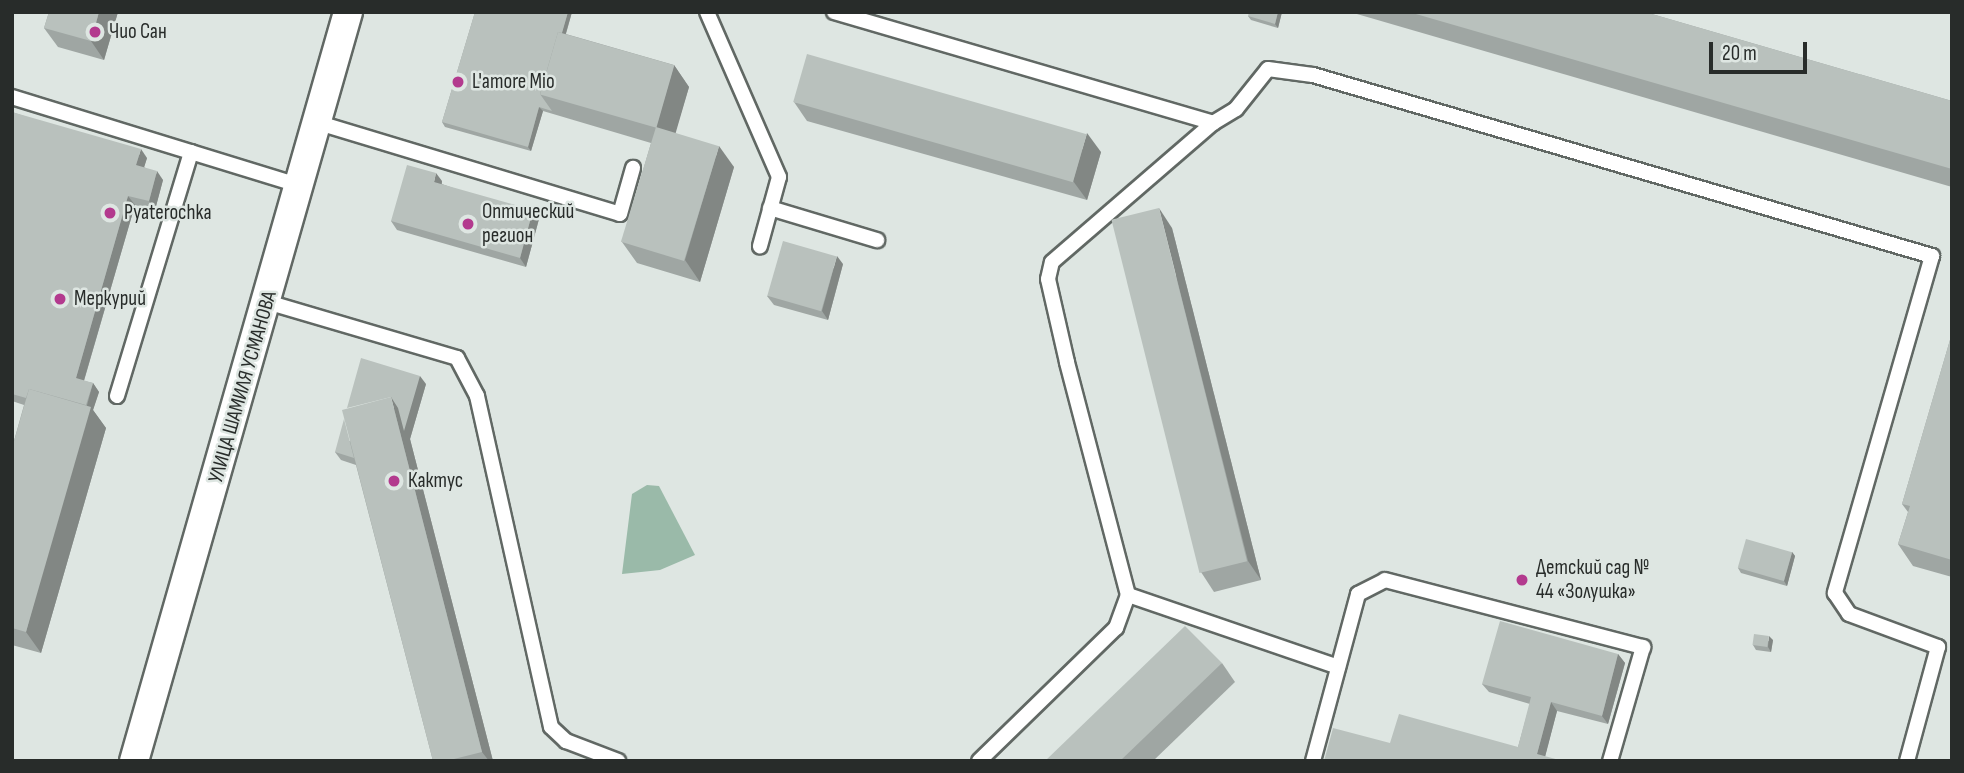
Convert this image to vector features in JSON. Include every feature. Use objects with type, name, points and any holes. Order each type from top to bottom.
[{"type":"street","name":"УЛИЦА ШАМИЛЯ УСМАНОВА","points":[[134,761],[319,123],[348,12]]},
{"type":"lane","points":[[707,12],[779,177],[760,246]]},
{"type":"lane","points":[[834,12],[1213,123]]},
{"type":"lane","points":[[979,761],[1116,628],[1128,595],[1048,279],[1052,262],[1213,123],[1236,109],[1268,69],[1313,75],[1931,256],[1835,593],[1849,614],[1938,648],[1907,761]]},
{"type":"lane","points":[[12,97],[301,186]]},
{"type":"lane","points":[[319,123],[620,214],[633,168]]},
{"type":"lane","points":[[117,396],[191,152]]},
{"type":"lane","points":[[770,208],[877,240]]},
{"type":"lane","points":[[267,302],[457,358],[477,396],[551,727],[566,741],[618,761]]},
{"type":"lane","points":[[1312,761],[1358,594],[1385,580],[1643,648],[1610,761]]},
{"type":"lane","points":[[1128,595],[1338,667]]},
{"type":"green space","points":[[647,485],[659,486],[695,555],[660,570],[622,574],[632,494]]},
{"type":"building","points":[[49,12],[99,12],[91,41],[44,28]]},
{"type":"building","points":[[475,12],[568,12],[562,33],[558,32],[540,94],[552,111],[539,107],[528,147],[442,122]]},
{"type":"building","points":[[1249,12],[1278,12],[1275,24],[1248,16]]},
{"type":"building","points":[[1409,12],[1645,12],[1952,101],[1952,169]]},
{"type":"building","points":[[558,32],[674,65],[656,128],[540,94]]},
{"type":"building","points":[[807,54],[1087,134],[1073,182],[793,102]]},
{"type":"building","name":"Меркурий","points":[[12,112],[141,149],[136,165],[157,171],[149,201],[128,196],[76,378],[93,383],[86,405],[29,389],[26,398],[12,394]]},
{"type":"building","points":[[656,127],[719,146],[684,261],[621,242]]},
{"type":"building","name":"Оптический регион","points":[[407,165],[436,173],[434,182],[533,210],[520,258],[391,221]]},
{"type":"building","points":[[1159,208],[1247,561],[1200,573],[1111,220]]},
{"type":"building","points":[[783,241],[837,256],[821,311],[767,296]]},
{"type":"building","points":[[1952,333],[1952,560],[1898,544],[1910,506],[1902,504]]},
{"type":"building","points":[[361,358],[420,376],[404,431],[398,408],[391,397],[347,408]]},
{"type":"building","points":[[29,389],[91,407],[26,632],[12,628],[12,448]]},
{"type":"building","points":[[391,397],[482,752],[446,761],[433,761],[342,410]]},
{"type":"building","points":[[344,419],[354,458],[335,452]]},
{"type":"building","points":[[1746,539],[1792,552],[1784,581],[1738,568]]},
{"type":"building","points":[[1500,621],[1618,654],[1602,716],[1551,702],[1537,754],[1563,761],[1324,761],[1333,728],[1390,743],[1399,714],[1518,747],[1531,697],[1482,684]]},
{"type":"building","points":[[1185,626],[1222,663],[1120,761],[1045,761]]},
{"type":"building","points":[[1754,634],[1769,636],[1767,647],[1752,645]]},
{"type":"place","name":"Чио Сан","points":[[95,32]]},
{"type":"place","name":"L'amore Mio","points":[[458,82]]},
{"type":"place","name":"Pyaterochka","points":[[110,213]]},
{"type":"place","name":"Оптический регион","points":[[468,224]]},
{"type":"place","name":"Меркурий","points":[[60,299]]},
{"type":"place","name":"Кактус","points":[[394,481]]},
{"type":"place","name":"Детский сад № 44 «Золушка»","points":[[1522,580]]}]
